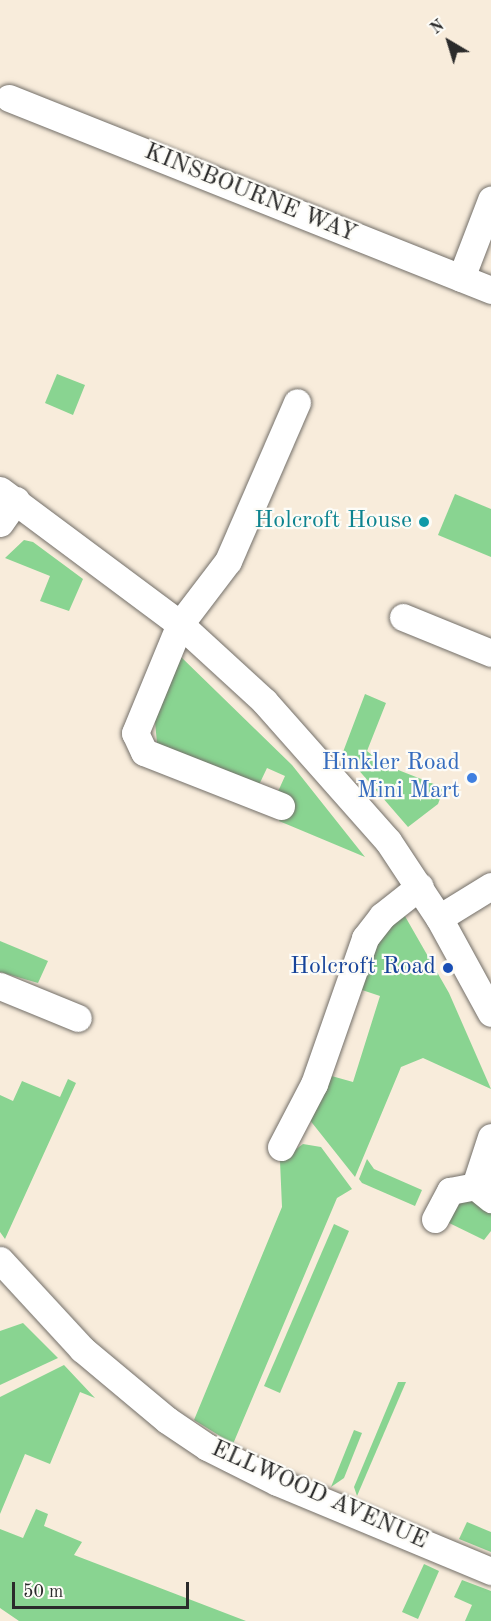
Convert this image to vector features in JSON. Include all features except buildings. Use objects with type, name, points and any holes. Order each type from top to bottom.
[{"type":"street","name":"KINSBOURNE WAY","points":[[9,98],[491,290]]},
{"type":"street","points":[[461,278],[491,200]]},
{"type":"street","points":[[273,795],[144,752],[136,741],[135,733],[180,624],[228,561],[297,402]]},
{"type":"street","points":[[0,524],[8,495],[180,624],[264,701],[340,784],[420,886],[491,1013]]},
{"type":"street","points":[[402,617],[491,653]]},
{"type":"street","points":[[281,1147],[314,1084],[365,938],[382,916],[420,886]]},
{"type":"street","points":[[439,918],[491,886]]},
{"type":"street","points":[[0,986],[78,1018]]},
{"type":"street","points":[[434,1211],[450,1191],[483,1192],[491,1137]]},
{"type":"street","name":"ELLWOOD AVENUE","points":[[0,1260],[82,1348],[167,1420],[207,1447],[277,1482],[491,1571]]},
{"type":"green space","points":[[57,374],[85,385],[73,415],[45,403]]},
{"type":"green space","points":[[455,494],[491,509],[491,557],[438,535]]},
{"type":"green space","points":[[24,540],[33,542],[83,579],[69,611],[40,601],[50,576],[5,558]]},
{"type":"green space","points":[[179,655],[292,765],[365,857],[279,821],[286,801],[276,796],[285,776],[267,768],[257,789],[157,743],[154,711]]},
{"type":"green space","points":[[365,694],[386,703],[367,751],[383,764],[444,788],[438,804],[408,827],[343,752]]},
{"type":"green space","points":[[402,911],[449,993],[491,1089],[423,1058],[401,1067],[355,1177],[309,1119],[328,1075],[353,1082],[380,996],[356,988],[367,949]]},
{"type":"green space","points":[[0,941],[48,961],[38,983],[0,972]]},
{"type":"green space","points":[[68,1079],[76,1083],[5,1239],[0,1232],[0,1095],[13,1101],[22,1081],[60,1097]]},
{"type":"green space","points":[[303,1144],[321,1147],[352,1189],[337,1198],[233,1444],[194,1420],[282,1207],[280,1161]]},
{"type":"green space","points":[[367,1159],[374,1169],[422,1190],[415,1206],[362,1183],[359,1179]]},
{"type":"green space","points":[[463,1193],[491,1207],[491,1231],[484,1240],[443,1220]]},
{"type":"green space","points":[[334,1224],[349,1231],[280,1393],[264,1386]]},
{"type":"green space","points":[[23,1323],[58,1358],[0,1385],[0,1331]]},
{"type":"green space","points":[[64,1365],[95,1398],[80,1392],[50,1464],[25,1454],[0,1514],[0,1397]]},
{"type":"green space","points":[[398,1382],[406,1382],[357,1496],[354,1487]]},
{"type":"green space","points":[[354,1430],[362,1433],[344,1478],[331,1487]]},
{"type":"green space","points":[[36,1509],[48,1514],[44,1526],[82,1542],[74,1555],[246,1621],[19,1621],[0,1608],[0,1529],[23,1538]]},
{"type":"green space","points":[[467,1522],[491,1532],[491,1552],[459,1539]]},
{"type":"green space","points":[[424,1564],[439,1571],[418,1619],[402,1612]]},
{"type":"green space","points":[[462,1580],[491,1591],[491,1621],[465,1621],[472,1605],[454,1597]]},
{"type":"place","name":"Holcroft House","points":[[424,522]]},
{"type":"place","name":"Hinkler Road Mini Mart","points":[[472,778]]},
{"type":"place","name":"Holcroft Road","points":[[448,968]]}]
